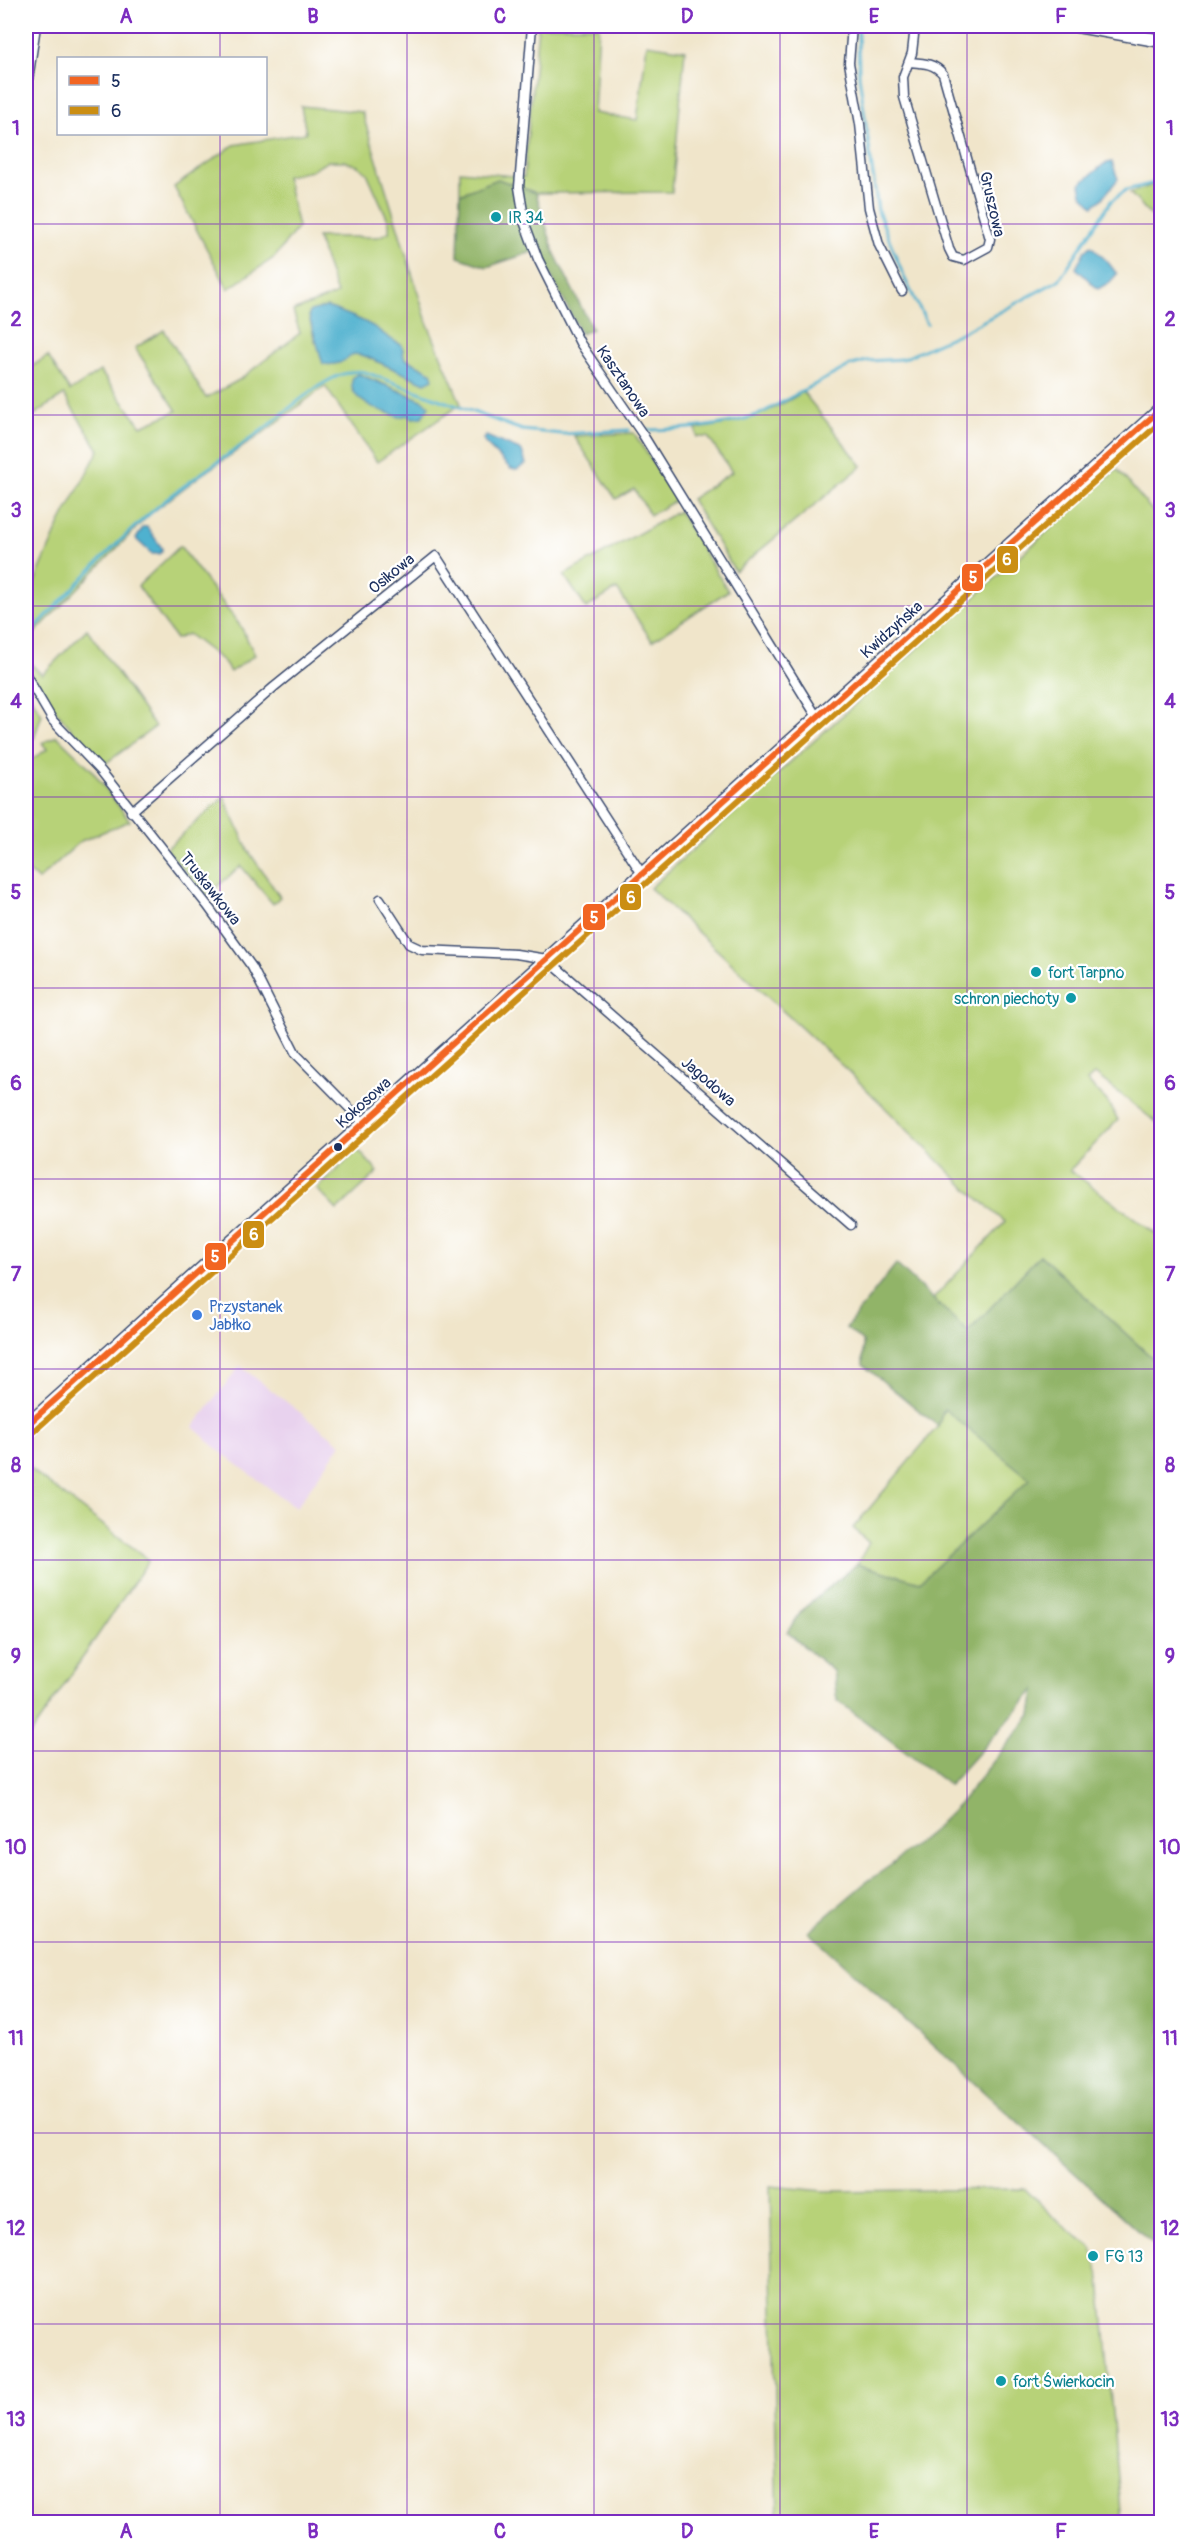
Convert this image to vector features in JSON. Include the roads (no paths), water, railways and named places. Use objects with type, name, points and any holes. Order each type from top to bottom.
[{"type":"main road","points":[[1077,26],[1161,41]]},
{"type":"main road","name":"Kwidzyńska","points":[[642,874],[1161,408]]},
{"type":"main road","name":"Kokosowa","points":[[26,1426],[642,874]]},
{"type":"street","name":"Kasztanowa","points":[[532,26],[519,187],[525,224],[538,259],[580,343],[643,435],[817,717]]},
{"type":"street","points":[[852,26],[849,63],[860,124],[869,208],[879,244],[902,291]]},
{"type":"street","points":[[909,62],[915,26]]},
{"type":"street","points":[[26,35],[36,29]]},
{"type":"street","points":[[26,94],[36,29]]},
{"type":"street","name":"Gruszowa","points":[[909,62],[930,64],[938,67],[943,74],[990,239],[988,248],[964,260],[953,257],[949,249],[904,97],[903,77],[909,62]]},
{"type":"street","name":"Osikowa","points":[[131,812],[274,687],[436,555],[642,874]]},
{"type":"street","name":"Truskawkowa","points":[[26,675],[53,721],[100,771],[207,905],[252,967],[296,1054],[364,1123]]},
{"type":"street","points":[[380,899],[409,944],[422,950],[516,954],[547,959]]},
{"type":"street","name":"Jagodowa","points":[[547,959],[851,1225]]},
{"type":"water","points":[[1112,162],[1118,179],[1093,206],[1082,194],[1080,184],[1104,164]]},
{"type":"water","points":[[1091,246],[1117,274],[1110,282],[1098,289],[1076,268],[1084,252]]},
{"type":"water","points":[[327,307],[366,322],[402,345],[404,358],[431,372],[433,379],[425,383],[365,356],[354,354],[340,363],[323,364],[309,316],[310,311]]},
{"type":"water","points":[[358,374],[424,401],[429,406],[422,417],[412,418],[407,415],[400,417],[367,404],[354,393],[353,377]]},
{"type":"water","points":[[486,436],[522,451],[526,464],[517,470],[511,469],[485,443],[483,439]]},
{"type":"water","points":[[143,527],[147,527],[162,548],[159,554],[152,554],[136,539]]},
{"type":"waterway","points":[[858,26],[859,75],[878,211],[904,277],[927,324]]},
{"type":"waterway","points":[[647,430],[704,427],[760,414],[849,366],[867,361],[903,359],[967,330],[1059,280],[1111,201],[1126,190],[1162,181]]},
{"type":"waterway","points":[[26,637],[121,540],[168,498],[248,441],[311,392],[339,376],[352,372],[365,372],[522,430],[562,434],[629,430]]},
{"type":"place","name":"IR 34","points":[[496,217]]},
{"type":"place","name":"fort Tarpno","points":[[1036,972]]},
{"type":"place","name":"schron piechoty","points":[[1071,998]]},
{"type":"place","name":"Przystanek Jabłko","points":[[197,1315]]},
{"type":"place","name":"FG 13","points":[[1093,2256]]},
{"type":"place","name":"fort Świerkocin","points":[[1001,2381]]}]
